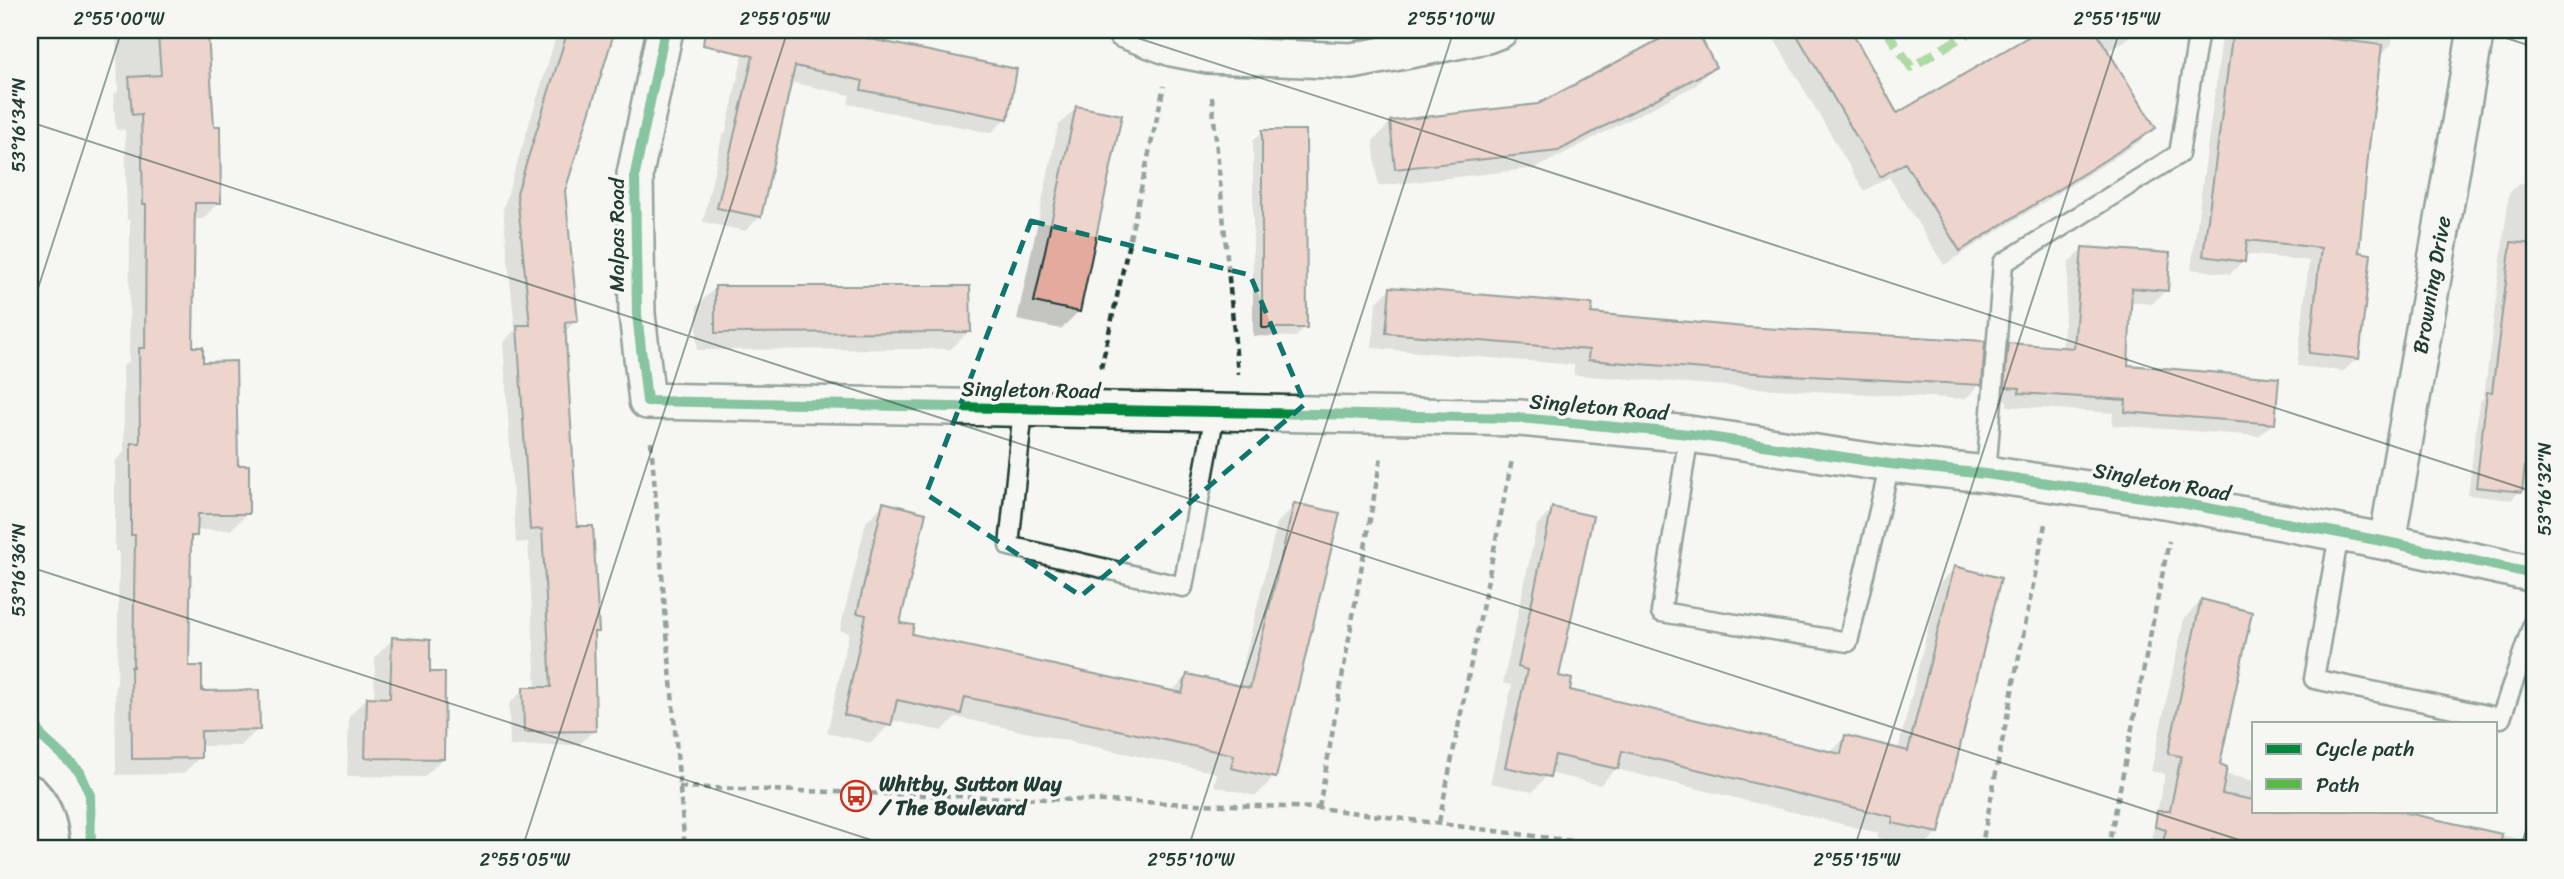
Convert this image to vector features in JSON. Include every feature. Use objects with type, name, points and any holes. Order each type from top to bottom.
[{"type":"main road","points":[[30,795],[39,804],[48,825],[50,849]]},
{"type":"street","name":"Malpas Road","points":[[647,401],[636,314],[635,174],[665,30]]},
{"type":"street","points":[[1124,30],[1172,48],[1208,55],[1352,61],[1487,35],[1500,30]]},
{"type":"street","name":"Browning Drive","points":[[2387,542],[2476,30]]},
{"type":"street","name":"Singleton Road","points":[[647,401],[1520,418],[1689,434],[2176,502],[2387,542],[2534,574]]},
{"type":"lane","points":[[1986,474],[2003,263],[2179,154],[2199,30]]},
{"type":"lane","points":[[1023,409],[1009,546],[1183,587],[1228,413]]},
{"type":"lane","points":[[1689,434],[1661,612],[1848,642],[1890,464]]},
{"type":"lane","points":[[2339,534],[2314,679],[2501,718],[2534,621]]},
{"type":"path","points":[[1091,410],[1172,48]]},
{"type":"path","points":[[1208,55],[1228,413]]},
{"type":"path","points":[[647,401],[685,849]]},
{"type":"path","points":[[1319,808],[1388,416]]},
{"type":"path","points":[[1439,822],[1520,418]]},
{"type":"path","points":[[1981,849],[2053,484]]},
{"type":"path","points":[[2108,849],[2176,502]]},
{"type":"path","points":[[679,787],[1319,808],[1634,849]]},
{"type":"highlighted area","points":[[1031,221],[1250,275],[1305,404],[1081,596],[926,494]]},
{"type":"building","points":[[568,30],[615,30],[565,191],[578,321],[565,322],[577,526],[593,526],[599,632],[594,632],[596,731],[524,732],[523,687],[551,687],[542,529],[530,530],[517,325],[530,325],[517,193]]},
{"type":"building","points":[[705,30],[827,30],[1017,69],[1008,119],[861,90],[863,81],[795,66],[761,217],[717,208],[753,56],[703,45]]},
{"type":"building","points":[[1677,30],[1697,30],[1716,67],[1558,151],[1395,169],[1390,121],[1538,104]]},
{"type":"building","points":[[1794,30],[1851,30],[1897,113],[2040,30],[2095,30],[2156,128],[1960,251],[1905,163],[1880,177]]},
{"type":"building","points":[[2233,30],[2261,30],[2382,45],[2359,252],[2371,254],[2359,359],[2309,353],[2321,248],[2247,240],[2245,262],[2203,256]]},
{"type":"building","points":[[208,33],[214,126],[220,126],[221,203],[195,203],[193,347],[203,347],[203,362],[236,361],[238,465],[249,465],[249,514],[198,514],[197,536],[191,536],[189,666],[202,666],[202,691],[259,690],[260,730],[201,731],[201,758],[132,759],[131,667],[135,535],[131,535],[131,443],[140,443],[139,348],[145,348],[146,204],[143,204],[141,114],[132,115],[129,77],[161,75],[158,36]]},
{"type":"building","points":[[1076,106],[1122,115],[1080,312],[1034,302]]},
{"type":"building","points":[[1262,130],[1306,130],[1307,328],[1262,328]]},
{"type":"building","points":[[2511,242],[2534,244],[2534,389],[2522,492],[2476,487],[2487,392],[2492,392]]},
{"type":"building","points":[[2082,247],[2170,253],[2168,291],[2132,288],[2128,365],[2279,378],[2275,424],[2125,412],[2126,400],[2019,393],[2020,388],[2004,387],[2008,343],[2074,348]]},
{"type":"building","points":[[715,286],[970,286],[971,332],[715,333]]},
{"type":"building","points":[[1390,287],[1593,304],[1591,313],[1745,327],[1985,341],[1982,385],[1769,374],[1588,360],[1589,350],[1386,333]]},
{"type":"building","points":[[883,502],[926,513],[900,623],[914,625],[912,634],[1182,693],[1187,674],[1250,688],[1294,503],[1340,513],[1276,778],[1231,768],[1234,755],[965,697],[961,714],[897,700],[891,726],[844,715],[866,615],[857,613]]},
{"type":"building","points":[[1552,507],[1593,516],[1559,676],[1572,679],[1570,690],[1841,754],[1845,735],[1908,751],[1954,566],[2001,578],[1939,833],[1892,823],[1893,817],[1622,751],[1618,769],[1555,755],[1550,777],[1505,767],[1527,670],[1518,667]]},
{"type":"building","points":[[2201,599],[2252,612],[2220,764],[2227,767],[2222,794],[2252,800],[2252,812],[2403,812],[2502,834],[2500,849],[2260,849],[2212,839],[2210,849],[2161,849],[2166,830],[2155,827],[2157,811],[2170,811],[2181,756],[2168,754]]},
{"type":"building","points":[[392,637],[430,640],[430,672],[445,672],[444,759],[365,758],[367,697],[390,698]]},
{"type":"marked path","points":[[1886,30],[1911,67],[1974,30]]},
{"type":"cycle path","points":[[665,30],[635,174],[637,314],[647,401],[1520,418],[1689,434],[2176,502],[2387,542],[2534,574]]},
{"type":"cycle path","points":[[30,710],[41,736],[80,772],[90,795],[91,849]]},
{"type":"place","name":"Whitby, Sutton Way / The Boulevard","points":[[856,796]]}]
